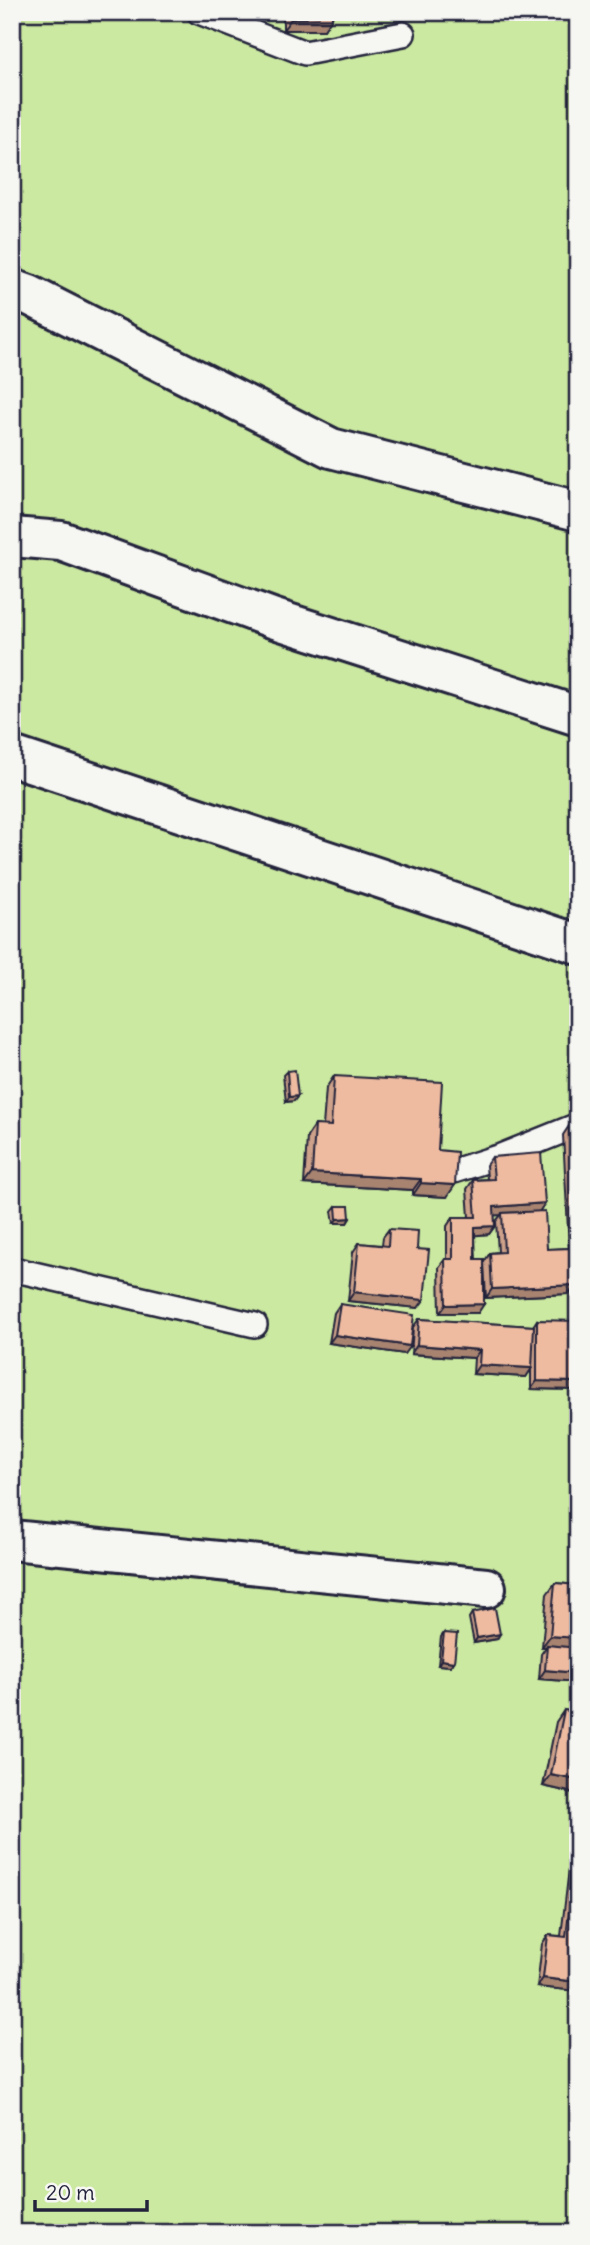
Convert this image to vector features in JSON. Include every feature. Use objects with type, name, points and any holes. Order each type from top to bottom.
[{"type":"street","points":[[12,289],[29,295],[331,448],[578,511]]},
{"type":"street","points":[[12,537],[61,541],[272,618],[578,716]]},
{"type":"street","points":[[12,756],[578,944]]},
{"type":"street","points":[[12,1540],[486,1588]]},
{"type":"lane","points":[[200,12],[305,52],[403,34]]},
{"type":"lane","points":[[454,1171],[501,1156],[578,1125]]},
{"type":"lane","points":[[12,1269],[255,1325]]},
{"type":"green space","points":[[12,12],[578,12],[578,2233],[12,2233]]},
{"type":"building","points":[[291,12],[332,12],[332,18],[291,19]]},
{"type":"building","points":[[295,1070],[298,1096],[289,1097],[287,1071]]},
{"type":"building","points":[[334,1076],[442,1082],[438,1150],[457,1152],[455,1185],[421,1183],[421,1179],[312,1173],[315,1125],[331,1126]]},
{"type":"building","points":[[569,1126],[578,1126],[578,1292]]},
{"type":"building","points":[[541,1153],[545,1203],[494,1207],[495,1226],[475,1227],[475,1259],[484,1259],[484,1304],[446,1305],[445,1259],[453,1259],[453,1217],[476,1217],[473,1180],[494,1179],[492,1157]]},
{"type":"building","points":[[336,1206],[349,1206],[350,1218],[337,1219]]},
{"type":"building","points":[[545,1211],[547,1249],[572,1248],[575,1285],[492,1289],[490,1253],[504,1252],[502,1213]]},
{"type":"building","points":[[389,1229],[418,1231],[417,1249],[429,1250],[424,1300],[354,1292],[359,1243],[388,1246]]},
{"type":"building","points":[[340,1304],[414,1315],[410,1346],[335,1335]]},
{"type":"building","points":[[419,1319],[534,1326],[532,1368],[479,1365],[480,1350],[417,1345]]},
{"type":"building","points":[[537,1320],[578,1321],[578,1382],[537,1381]]},
{"type":"building","points":[[555,1583],[578,1585],[578,1638],[550,1636]]},
{"type":"building","points":[[495,1608],[500,1634],[477,1638],[472,1613]]},
{"type":"building","points":[[444,1633],[457,1634],[454,1662],[441,1660]]},
{"type":"building","points":[[547,1645],[578,1648],[578,1673],[545,1670]]},
{"type":"building","points":[[564,1710],[578,1713],[578,1780],[551,1775]]},
{"type":"building","points":[[578,1838],[578,1982],[543,1978],[548,1935],[566,1937]]}]
